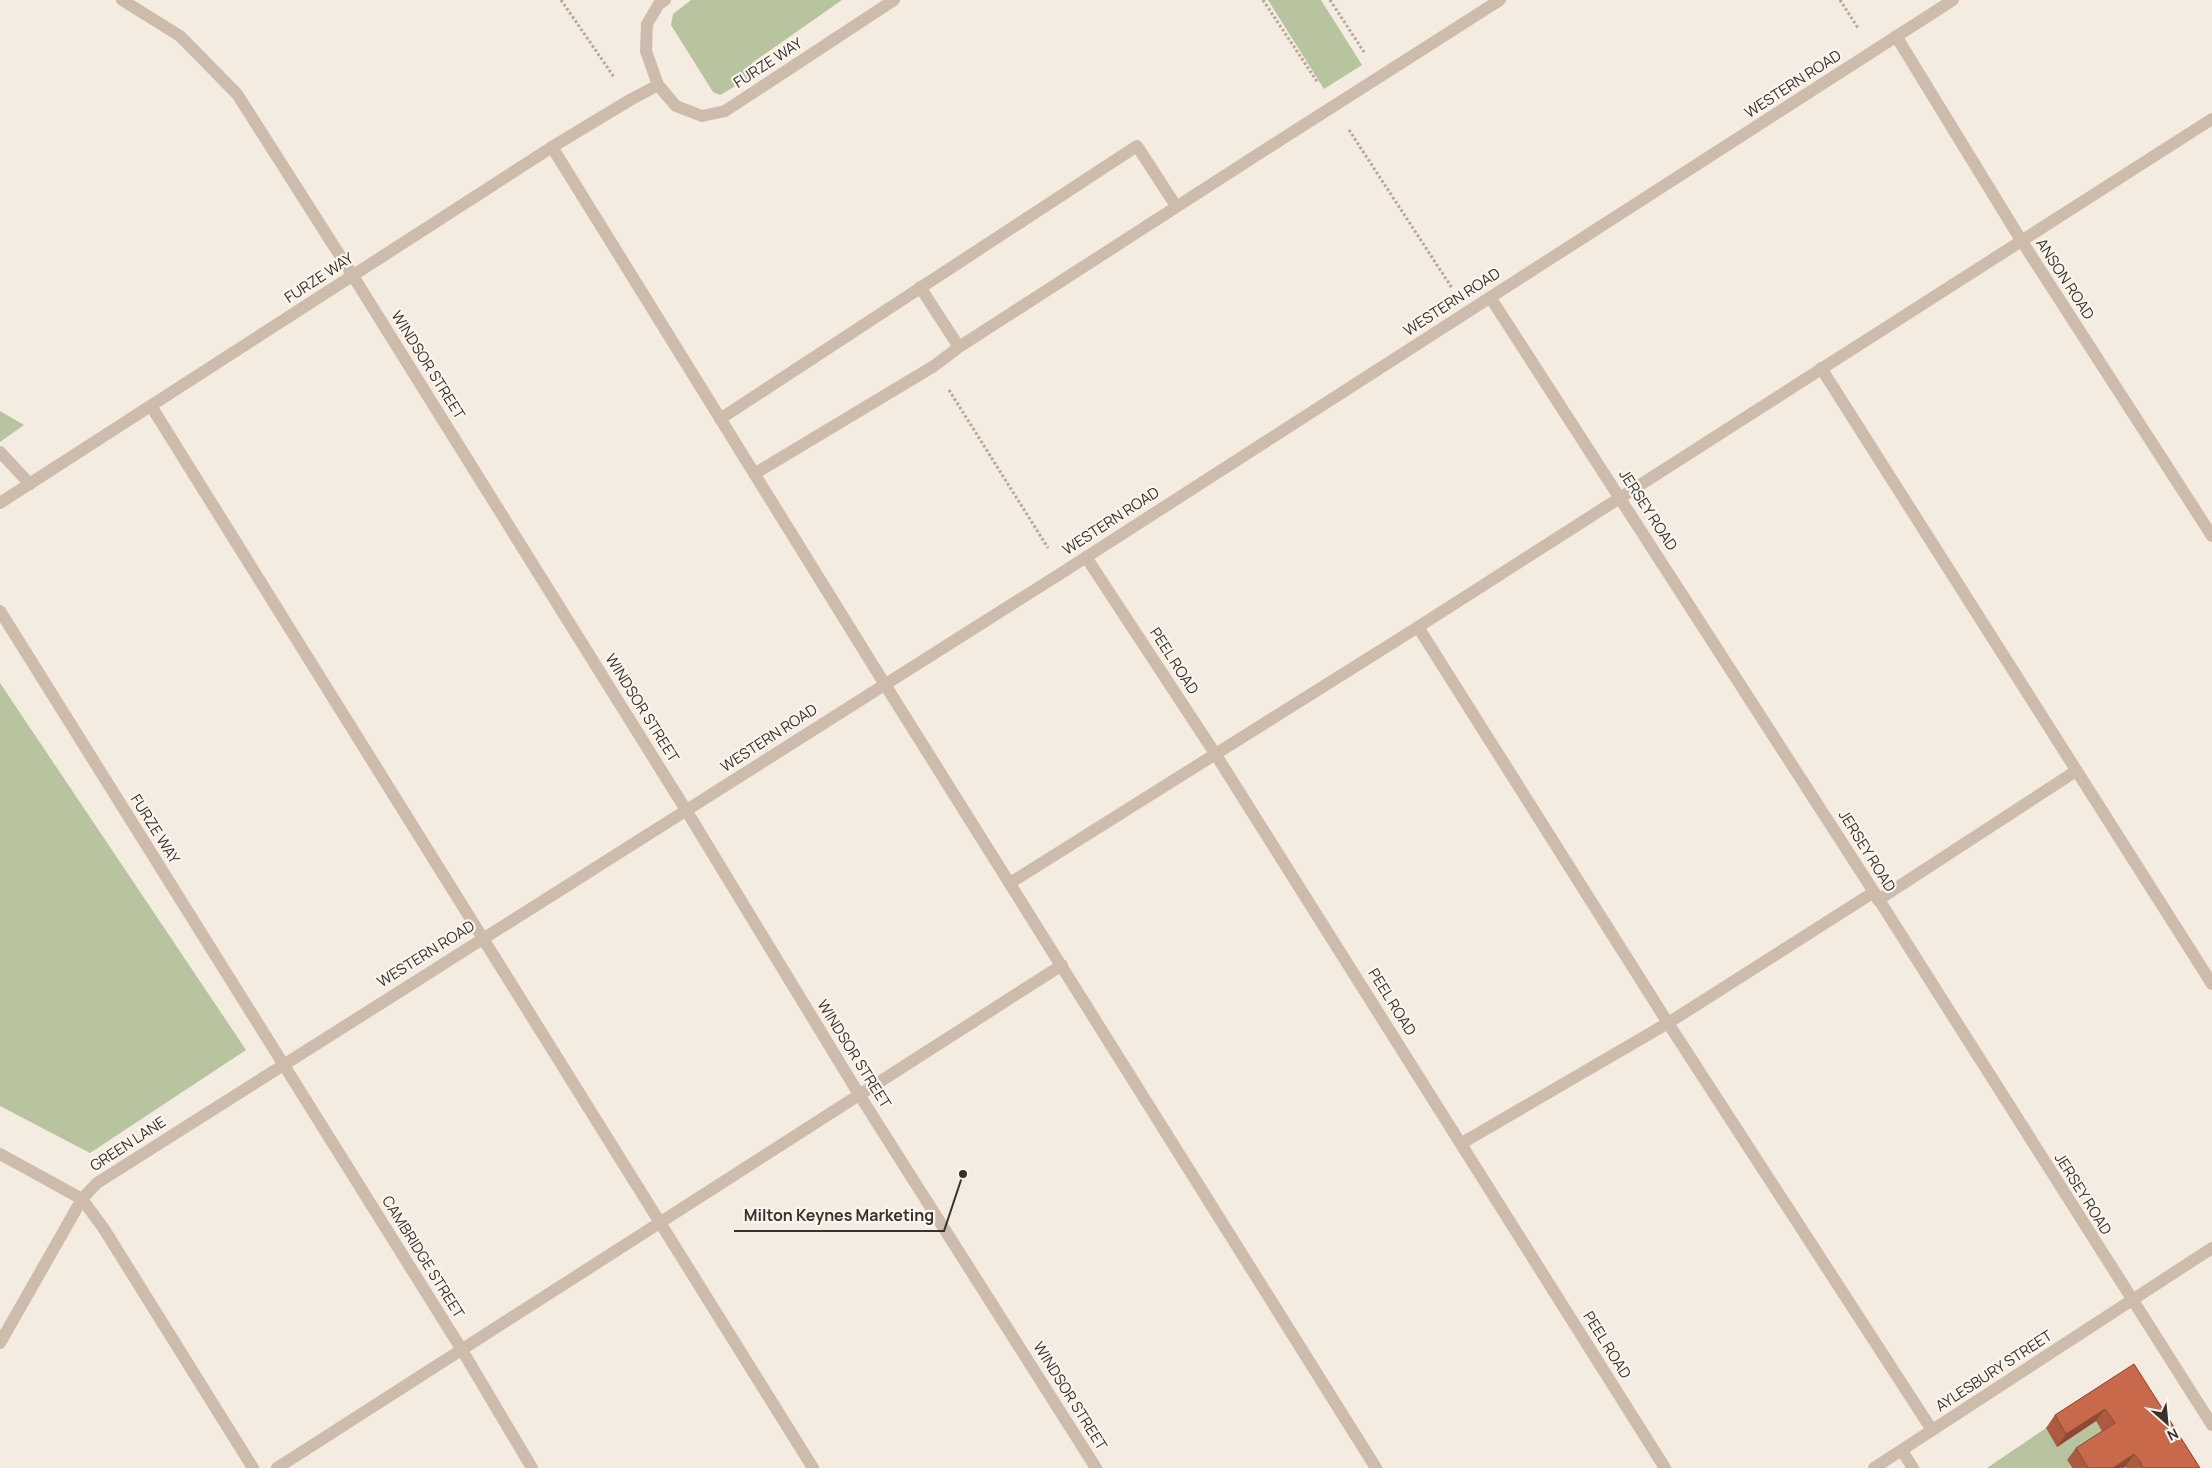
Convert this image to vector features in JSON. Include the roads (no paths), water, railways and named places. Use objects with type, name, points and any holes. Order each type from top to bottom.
[{"type":"street","name":"WINDSOR STREET","points":[[122,0],[180,36],[237,94],[353,276],[686,810],[860,1096],[1096,1468]]},
{"type":"street","name":"FURZE WAY","points":[[665,0],[659,4],[647,24],[646,51],[658,85],[676,106],[702,116],[725,111],[894,0]]},
{"type":"street","points":[[754,474],[934,366],[960,347],[1176,206],[1334,108],[1380,76],[1500,0]]},
{"type":"street","name":"WESTERN ROAD","points":[[283,1064],[884,683],[1063,572],[1953,0]]},
{"type":"street","name":"ANSON ROAD","points":[[1896,36],[2021,240],[2212,536]]},
{"type":"street","name":"FURZE WAY","points":[[0,503],[552,147],[658,85]]},
{"type":"street","points":[[1010,883],[1418,627],[2212,119]]},
{"type":"street","points":[[720,419],[1136,146],[1176,206]]},
{"type":"street","points":[[552,147],[884,683],[1376,1468]]},
{"type":"street","points":[[920,287],[960,347]]},
{"type":"street","name":"JERSEY ROAD","points":[[1490,297],[1620,496],[2212,1425]]},
{"type":"street","points":[[1821,368],[2212,984]]},
{"type":"street","points":[[151,406],[813,1468]]},
{"type":"street","points":[[0,452],[30,484]]},
{"type":"street","name":"PEEL ROAD","points":[[1086,557],[1216,755],[1665,1468]]},
{"type":"street","name":"FURZE WAY","points":[[0,611],[283,1064]]},
{"type":"street","points":[[1418,627],[1668,1023],[1932,1430]]},
{"type":"street","points":[[1462,1143],[1668,1023],[1876,896],[2076,770]]},
{"type":"street","points":[[277,1468],[1062,965]]},
{"type":"street","name":"GREEN LANE","points":[[0,1343],[82,1199],[97,1183],[283,1064]]},
{"type":"street","name":"CAMBRIDGE STREET","points":[[283,1064],[462,1350],[532,1468]]},
{"type":"street","points":[[0,1154],[82,1199],[104,1229],[253,1468]]},
{"type":"street","name":"AYLESBURY STREET","points":[[1874,1468],[2212,1248]]},
{"type":"street","points":[[1902,1451],[1913,1468]]},
{"type":"place","name":"Milton Keynes Marketing","points":[[963,1174]]}]
